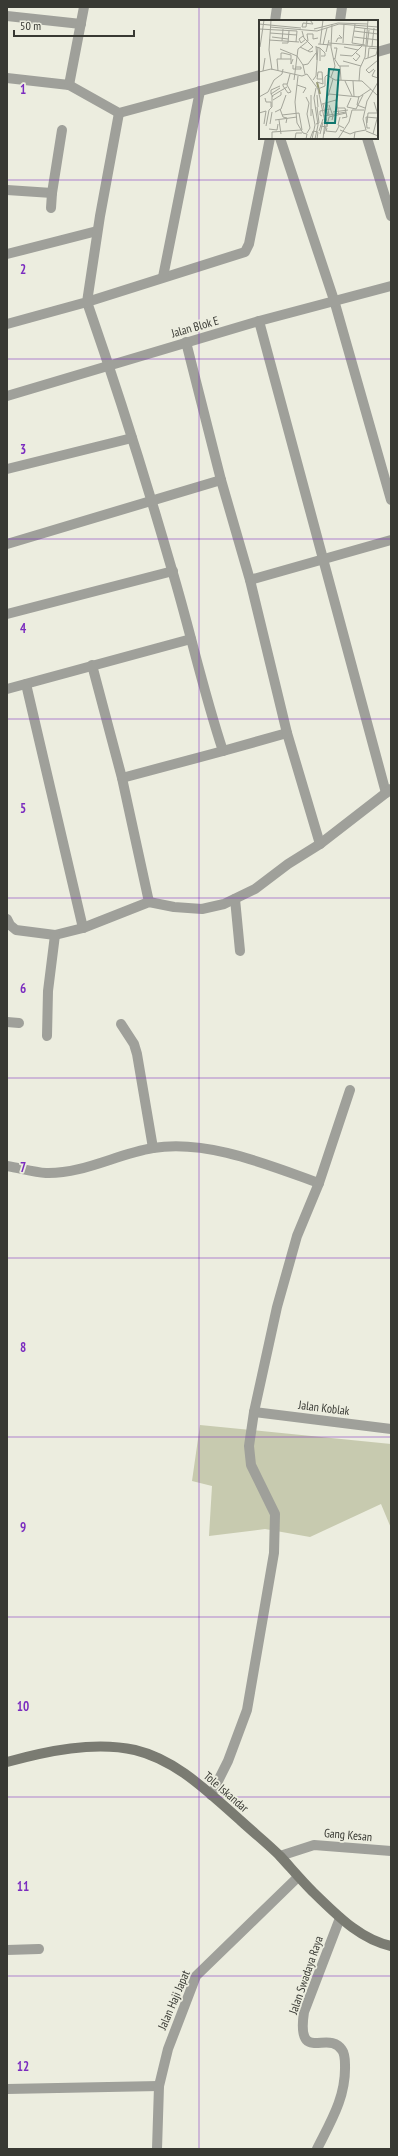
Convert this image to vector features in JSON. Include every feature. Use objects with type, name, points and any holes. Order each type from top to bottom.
[{"type":"main road","name":"Tole Iskandar","points":[[7,1762],[33,1755],[69,1749],[105,1747],[135,1750],[168,1763],[211,1795],[280,1856],[298,1877],[340,1918],[376,1943],[391,1946]]},
{"type":"street","points":[[68,85],[84,7]]},
{"type":"street","points":[[275,20],[277,7]]},
{"type":"street","points":[[340,20],[342,7]]},
{"type":"street","points":[[7,16],[81,24]]},
{"type":"street","points":[[378,52],[391,48]]},
{"type":"street","points":[[7,78],[68,85],[119,113],[259,75]]},
{"type":"street","points":[[163,277],[200,92]]},
{"type":"street","points":[[119,113],[97,231],[87,302],[109,366],[173,571],[212,720],[223,751]]},
{"type":"street","points":[[51,208],[62,130]]},
{"type":"street","points":[[7,324],[87,302],[240,254],[247,249],[270,139]]},
{"type":"street","points":[[280,139],[334,300],[391,500]]},
{"type":"street","points":[[366,139],[391,216]]},
{"type":"street","points":[[7,190],[52,193]]},
{"type":"street","points":[[7,254],[97,231]]},
{"type":"street","name":"Jalan Blok E","points":[[7,396],[259,321],[391,286]]},
{"type":"street","points":[[7,919],[10,925],[16,930],[55,935],[83,928],[149,902],[174,907],[202,909],[235,899],[255,889],[288,864],[320,844],[388,791],[322,558],[259,321]]},
{"type":"street","points":[[186,342],[220,480],[250,580],[287,733],[320,844]]},
{"type":"street","points":[[7,469],[132,438]]},
{"type":"street","points":[[7,544],[151,502],[220,480]]},
{"type":"street","points":[[250,580],[322,558],[391,540]]},
{"type":"street","points":[[7,614],[173,571]]},
{"type":"street","points":[[7,689],[191,639]]},
{"type":"street","points":[[92,665],[122,778],[149,902]]},
{"type":"street","points":[[26,684],[83,928]]},
{"type":"street","points":[[122,778],[287,733]]},
{"type":"street","points":[[235,899],[240,951]]},
{"type":"street","points":[[48,1036],[48,990],[55,935]]},
{"type":"street","points":[[7,1022],[19,1023]]},
{"type":"street","points":[[121,1024],[134,1044],[137,1054],[153,1148]]},
{"type":"street","points":[[211,1795],[228,1761],[248,1710],[274,1553],[276,1514],[251,1465],[249,1446],[254,1412],[283,1286],[297,1236],[318,1183],[350,1090]]},
{"type":"street","points":[[7,1166],[46,1173],[68,1171],[153,1148],[185,1146],[226,1153],[318,1183]]},
{"type":"street","name":"Jalan Koblak","points":[[254,1412],[391,1429]]},
{"type":"street","name":"Gang Kesan","points":[[280,1856],[314,1845],[391,1851]]},
{"type":"street","name":"Jalan Haji Japat","points":[[157,2149],[159,2086],[168,2049],[196,1976],[298,1877]]},
{"type":"street","name":"Jalan Swadaya Raya","points":[[317,2149],[343,2094],[345,2056],[342,2049],[334,2044],[315,2043],[307,2040],[303,2036],[302,2028],[304,2012],[340,1918]]},
{"type":"street","points":[[7,1950],[39,1949]]},
{"type":"street","points":[[7,2089],[159,2086]]},
{"type":"green space","points":[[200,1425],[391,1444],[391,1528],[381,1504],[310,1537],[265,1529],[209,1536],[212,1486],[192,1481]]}]
